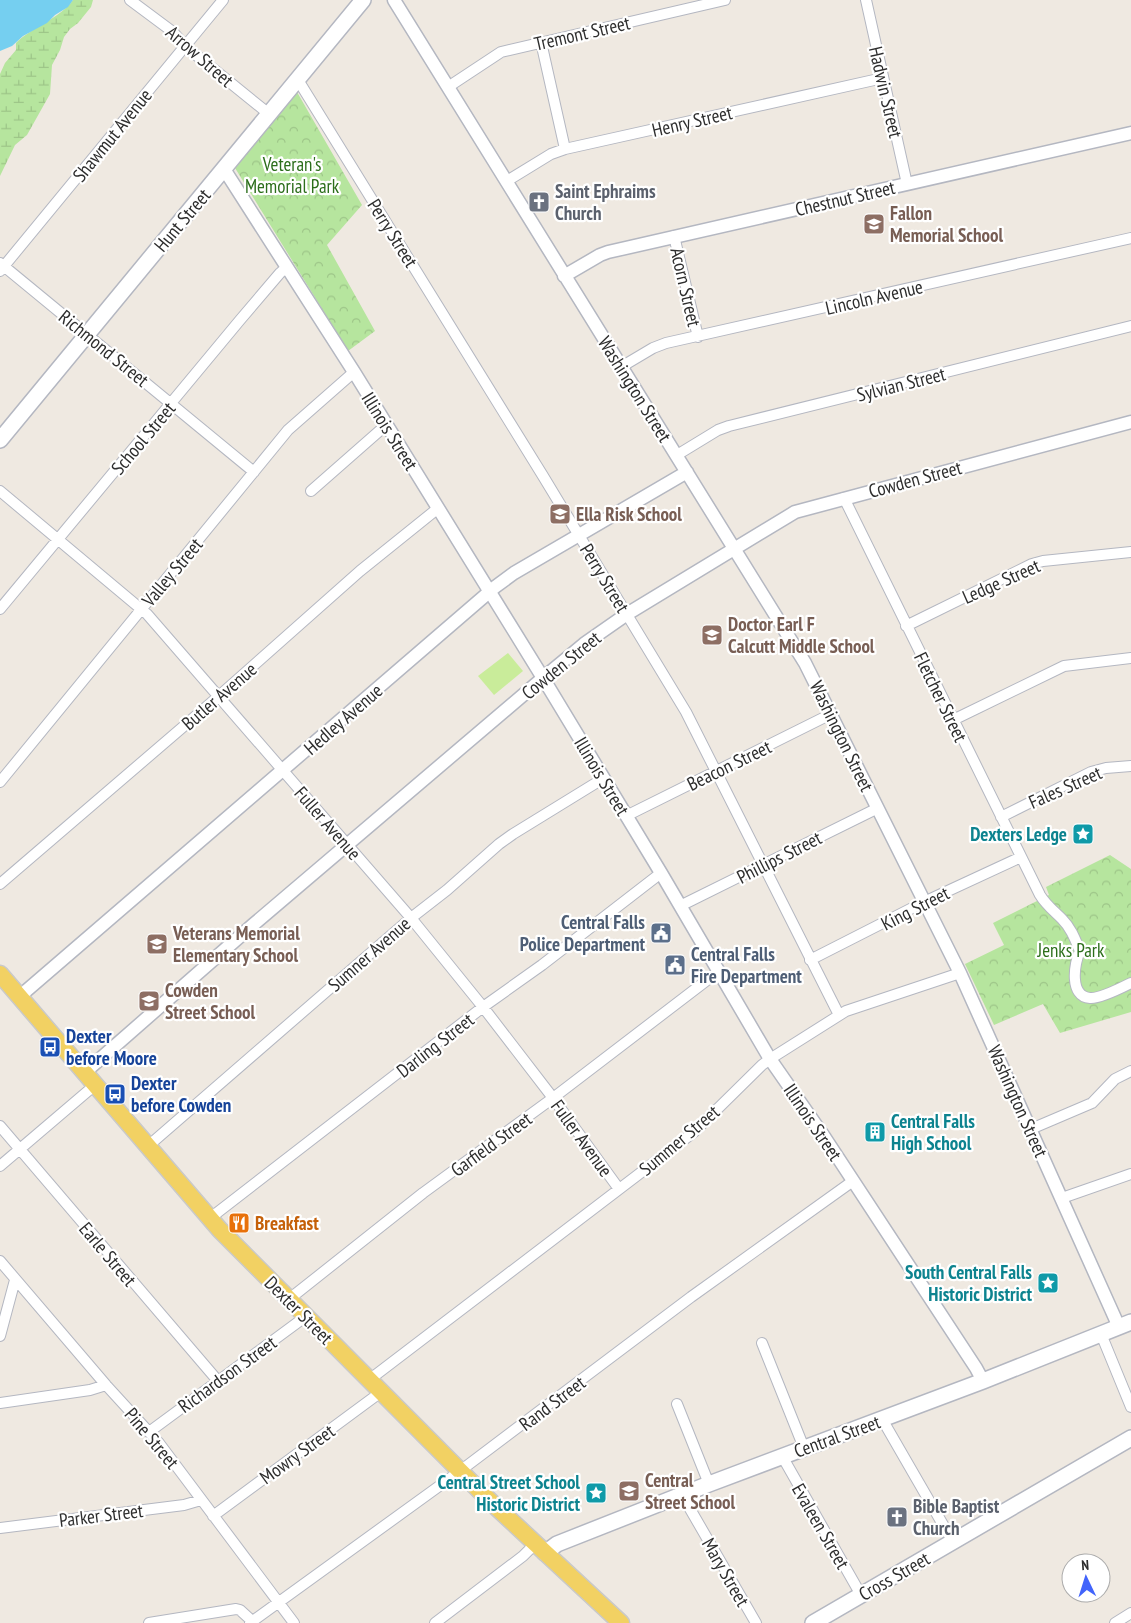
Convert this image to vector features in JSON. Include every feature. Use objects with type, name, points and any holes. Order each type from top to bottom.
[{"type":"main road","name":"Hunt Street","points":[[0,440],[363,0]]},
{"type":"main road","name":"Dexter Street","points":[[0,974],[209,1219],[460,1471],[615,1621]]},
{"type":"main road","name":"Central Street","points":[[540,1548],[557,1544],[1125,1325]]},
{"type":"main road","name":"Cross Street","points":[[813,1623],[1131,1438]]},
{"type":"street","name":"Arrow Street","points":[[130,0],[173,32],[185,46],[270,114]]},
{"type":"street","name":"Shawmut Avenue","points":[[1,266],[224,0]]},
{"type":"street","name":"Washington Street","points":[[394,0],[806,663],[960,973],[1062,1198],[1125,1325]]},
{"type":"street","name":"Tremont Street","points":[[448,87],[501,52],[725,0]]},
{"type":"street","name":"Hadwin Street","points":[[866,0],[907,184]]},
{"type":"street","points":[[541,42],[565,149]]},
{"type":"street","name":"Henry Street","points":[[507,181],[551,154],[565,149],[883,78]]},
{"type":"street","name":"Perry Street","points":[[298,80],[686,712],[839,1015]]},
{"type":"street","name":"Chestnut Street","points":[[564,276],[608,252],[1131,133]]},
{"type":"street","name":"Illinois Street","points":[[224,169],[354,372],[385,426],[543,678],[770,1058],[983,1381]]},
{"type":"street","name":"Acorn Street","points":[[674,236],[698,337]]},
{"type":"street","name":"Lincoln Avenue","points":[[621,368],[659,346],[1131,238]]},
{"type":"street","name":"Richmond Street","points":[[1,266],[88,334],[254,472]]},
{"type":"street","name":"School Street","points":[[0,610],[273,281],[287,267]]},
{"type":"street","name":"Sylvian Street","points":[[676,455],[718,430],[729,426],[1131,326]]},
{"type":"street","name":"Valley Street","points":[[0,782],[288,430],[354,372]]},
{"type":"street","name":"Cowden Street","points":[[89,1079],[347,844],[373,825],[584,644],[626,614],[794,512],[1131,422]]},
{"type":"street","points":[[311,491],[385,426]]},
{"type":"street","name":"Hedley Avenue","points":[[20,996],[489,592],[514,574],[687,472]]},
{"type":"street","name":"Fuller Avenue","points":[[0,491],[141,608],[219,696],[411,918],[483,1007],[619,1190]]},
{"type":"street","name":"Fletcher Street","points":[[844,498],[1040,896],[1066,924],[1074,936],[1080,951],[1075,965],[1076,984],[1079,991],[1084,997],[1093,998],[1131,983]]},
{"type":"street","name":"Butler Avenue","points":[[0,884],[360,572],[437,508]]},
{"type":"street","name":"Ledge Street","points":[[906,626],[1032,564],[1044,561],[1131,552]]},
{"type":"street","points":[[953,720],[1064,666],[1131,658]]},
{"type":"street","name":"Beacon Street","points":[[626,816],[831,714]]},
{"type":"street","name":"Fales Street","points":[[1001,817],[1091,772],[1106,768],[1131,766]]},
{"type":"street","name":"Sumner Avenue","points":[[147,1147],[411,918],[513,834],[604,778]]},
{"type":"street","name":"Phillips Street","points":[[680,906],[878,808]]},
{"type":"street","name":"King Street","points":[[810,960],[924,902],[1021,857]]},
{"type":"street","name":"Darling Street","points":[[209,1219],[483,1007],[542,965],[661,873]]},
{"type":"street","name":"Garfield Street","points":[[288,1300],[424,1193],[719,972]]},
{"type":"street","name":"Summer Street","points":[[369,1380],[694,1132],[770,1058],[839,1015],[960,973]]},
{"type":"street","points":[[1031,1129],[1092,1103],[1115,1079],[1131,1071]]},
{"type":"street","points":[[0,1166],[89,1079]]},
{"type":"street","name":"Earle Street","points":[[0,1126],[218,1380]]},
{"type":"street","points":[[1062,1198],[1131,1174]]},
{"type":"street","name":"Rand Street","points":[[251,1622],[460,1471],[691,1297],[853,1182]]},
{"type":"street","name":"Pine Street","points":[[0,1261],[106,1385],[149,1432],[294,1623]]},
{"type":"street","points":[[0,1336],[15,1280]]},
{"type":"street","name":"Richardson Street","points":[[149,1432],[305,1317]]},
{"type":"street","points":[[1101,1334],[1131,1407]]},
{"type":"street","points":[[762,1343],[804,1448]]},
{"type":"street","points":[[0,1402],[90,1390],[106,1385]]},
{"type":"street","name":"Mowry Street","points":[[213,1516],[381,1392]]},
{"type":"street","points":[[677,1404],[709,1484]]},
{"type":"street","points":[[882,1419],[953,1542]]},
{"type":"street","name":"Evaleen Street","points":[[782,1456],[861,1595]]},
{"type":"street","name":"Mary Street","points":[[682,1495],[756,1623]]},
{"type":"street","name":"Parker Street","points":[[0,1528],[184,1505],[201,1500]]},
{"type":"street","name":"Central Street","points":[[435,1623],[523,1556],[540,1548]]},
{"type":"street","points":[[149,1623],[236,1609],[240,1610],[251,1622]]},
{"type":"street","points":[[1115,1623],[1131,1613]]},
{"type":"green space","points":[[73,0],[93,0],[91,7],[64,37],[52,65],[50,94],[27,135],[15,145],[0,176],[0,74],[5,63],[16,50],[16,43],[22,37],[53,18]]},
{"type":"green space","name":"Veteran's Memorial Park","points":[[297,92],[362,205],[327,245],[375,331],[348,351],[235,168]]},
{"type":"green space","points":[[508,653],[523,671],[494,695],[478,676]]},
{"type":"green space","name":"Jenks Park","points":[[1110,855],[1131,869],[1131,1012],[1060,1033],[1043,1004],[994,1025],[965,964],[1004,945],[993,923],[1049,895],[1046,887]]},
{"type":"water","points":[[0,0],[73,0],[68,7],[55,15],[47,23],[23,36],[12,46],[0,51]]},
{"type":"place","name":"Saint Ephraims Church","points":[[539,202]]},
{"type":"place","name":"Fallon Memorial School","points":[[874,224]]},
{"type":"place","name":"Ella Risk School","points":[[560,514]]},
{"type":"place","name":"Doctor Earl F Calcutt Middle School","points":[[712,635]]},
{"type":"place","name":"Dexters Ledge","points":[[1083,834]]},
{"type":"place","name":"Central Falls Police Department","points":[[661,933]]},
{"type":"place","name":"Veterans Memorial Elementary School","points":[[157,944]]},
{"type":"place","name":"Central Falls Fire Department","points":[[675,965]]},
{"type":"place","name":"Cowden Street School","points":[[149,1001]]},
{"type":"place","name":"Dexter before Moore","points":[[50,1047]]},
{"type":"place","name":"Dexter before Cowden","points":[[115,1094]]},
{"type":"place","name":"Central Falls High School","points":[[875,1132]]},
{"type":"place","name":"Breakfast","points":[[239,1223]]},
{"type":"place","name":"South Central Falls Historic District","points":[[1048,1283]]},
{"type":"place","name":"Central Street School","points":[[629,1491]]},
{"type":"place","name":"Central Street School Historic District","points":[[596,1493]]},
{"type":"place","name":"Bible Baptist Church","points":[[897,1517]]}]
